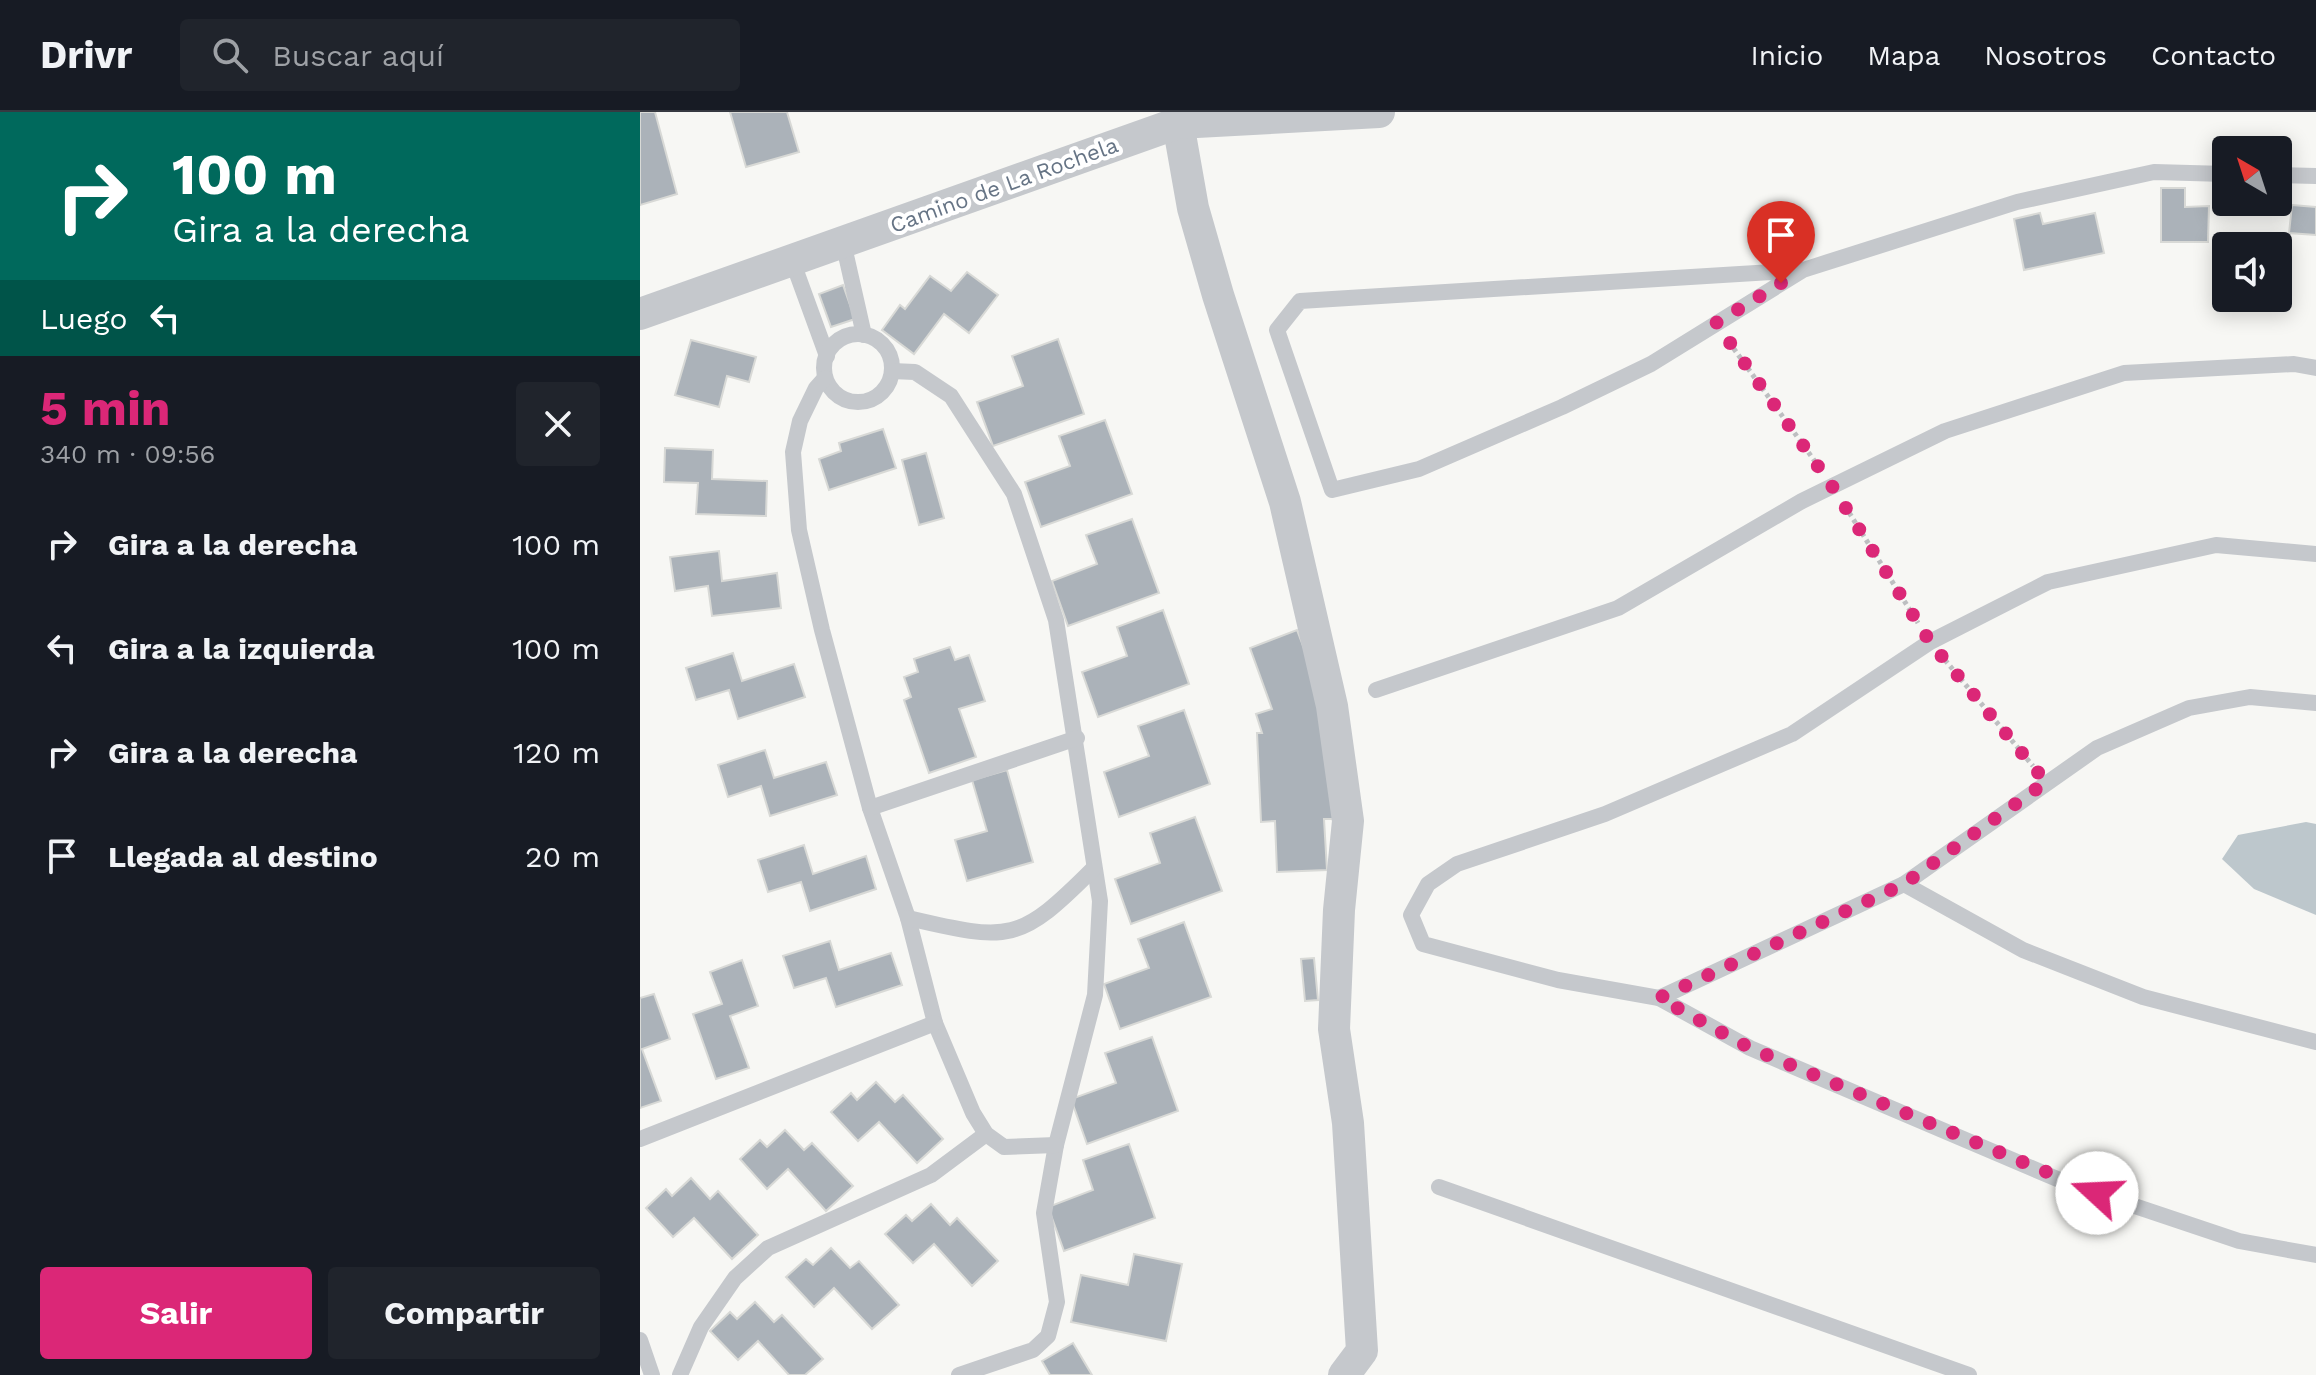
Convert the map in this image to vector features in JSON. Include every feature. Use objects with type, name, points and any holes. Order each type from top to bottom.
[{"type":"street","name":"Camino de La Rochela","points":[[640,314],[1178,123],[1379,112]]},
{"type":"street","points":[[1178,123],[1193,208],[1285,502],[1332,706],[1348,821],[1339,910],[1334,1029],[1348,1123],[1362,1351],[1344,1375]]},
{"type":"lane","points":[[1803,270],[1300,301],[1277,330],[1332,490],[1419,469],[1562,407],[1651,364],[1803,270],[2017,202],[2154,172],[2212,174]]},
{"type":"lane","points":[[2292,175],[2316,176]]},
{"type":"lane","points":[[843,242],[864,335]]},
{"type":"lane","points":[[792,260],[827,356],[825,378],[816,388],[800,421],[793,452],[799,530],[822,630],[870,808],[908,918],[935,1023],[986,1134],[1004,1147],[1056,1145]]},
{"type":"lane","points":[[825,378],[838,396],[859,402],[879,395],[887,387],[892,371],[884,345],[864,335],[842,339],[827,356]]},
{"type":"lane","points":[[1376,690],[1618,608],[1832,486],[1945,431],[2124,373],[2294,364],[2316,368]]},
{"type":"lane","points":[[892,371],[915,372],[951,396],[1014,494],[1056,620],[1077,738],[1100,901],[1095,995],[1056,1145],[1044,1213],[1057,1302],[1048,1336],[1033,1350],[959,1375]]},
{"type":"lane","points":[[2316,554],[2216,545],[2048,582],[1930,642],[1792,734],[1605,814],[1457,864],[1428,884],[1411,915],[1423,944],[1558,980],[1659,998],[1750,1048],[2069,1184],[2239,1241],[2316,1255]]},
{"type":"lane","points":[[1659,998],[1904,884],[2097,748],[2189,708],[2250,697],[2316,703]]},
{"type":"lane","points":[[870,808],[1077,738]]},
{"type":"lane","points":[[908,918],[962,930],[1000,934],[1026,927],[1048,914],[1094,868]]},
{"type":"lane","points":[[1904,884],[2023,950],[2143,997],[2316,1042]]},
{"type":"lane","points":[[640,1139],[935,1023]]},
{"type":"lane","points":[[680,1375],[701,1327],[735,1278],[768,1248],[931,1175],[986,1134]]},
{"type":"lane","points":[[1439,1187],[1969,1375]]},
{"type":"lane","points":[[640,1340],[652,1375]]},
{"type":"path","points":[[1716,323],[1832,486],[1930,642],[2046,782]]},
{"type":"shaded area","points":[[2306,822],[2316,824],[2316,915],[2254,889],[2222,859],[2238,835]]},
{"type":"building","points":[[640,112],[655,112],[677,194],[640,205]]},
{"type":"building","points":[[730,112],[787,112],[799,152],[746,167]]},
{"type":"building","points":[[2161,188],[2185,188],[2185,207],[2209,206],[2208,242],[2161,242]]},
{"type":"building","points":[[2292,205],[2316,207],[2316,235],[2289,232]]},
{"type":"building","points":[[2040,213],[2043,224],[2095,213],[2104,253],[2024,270],[2014,219]]},
{"type":"building","points":[[967,272],[998,295],[969,333],[944,314],[914,354],[882,330],[900,305],[905,309],[930,276],[951,291]]},
{"type":"building","points":[[843,285],[855,319],[831,327],[819,294]]},
{"type":"building","points":[[1058,339],[1084,414],[993,446],[977,402],[1023,386],[1012,356]]},
{"type":"building","points":[[691,340],[756,357],[749,382],[727,376],[719,407],[675,395]]},
{"type":"building","points":[[1105,420],[1132,494],[1041,527],[1025,482],[1070,466],[1059,436]]},
{"type":"building","points":[[883,429],[896,468],[829,490],[819,459],[841,451],[839,443]]},
{"type":"building","points":[[665,448],[713,450],[712,479],[767,481],[766,516],[696,514],[698,483],[664,482]]},
{"type":"building","points":[[926,453],[944,518],[919,525],[902,460]]},
{"type":"building","points":[[1132,519],[1159,593],[1068,626],[1052,581],[1097,564],[1086,535]]},
{"type":"building","points":[[719,551],[722,581],[777,573],[781,608],[712,616],[708,586],[675,591],[670,557]]},
{"type":"building","points":[[1163,610],[1189,684],[1098,717],[1082,672],[1127,656],[1117,627]]},
{"type":"building","points":[[1297,630],[1328,712],[1335,819],[1324,819],[1327,870],[1277,872],[1275,821],[1261,822],[1257,733],[1262,733],[1256,714],[1272,709],[1250,648]]},
{"type":"building","points":[[950,647],[955,660],[969,655],[985,701],[959,709],[976,757],[929,773],[904,700],[911,697],[904,677],[918,672],[914,659]]},
{"type":"building","points":[[733,653],[742,681],[794,664],[805,697],[738,719],[729,690],[696,700],[686,668]]},
{"type":"building","points":[[1184,710],[1210,784],[1119,817],[1104,772],[1149,756],[1138,726]]},
{"type":"building","points":[[765,750],[774,778],[826,762],[837,795],[770,816],[761,786],[728,797],[718,765]]},
{"type":"building","points":[[1007,770],[1033,862],[967,881],[955,840],[987,831],[972,780]]},
{"type":"building","points":[[1195,817],[1222,891],[1131,924],[1115,879],[1160,863],[1150,833]]},
{"type":"building","points":[[804,845],[813,874],[866,856],[876,889],[810,911],[801,882],[768,892],[758,860]]},
{"type":"building","points":[[1184,922],[1211,997],[1120,1029],[1104,984],[1149,968],[1138,939]]},
{"type":"building","points":[[830,941],[839,970],[891,953],[902,985],[836,1007],[826,978],[794,988],[783,956]]},
{"type":"building","points":[[1314,958],[1318,1000],[1305,1001],[1301,959]]},
{"type":"building","points":[[742,960],[758,1006],[730,1016],[749,1068],[716,1079],[693,1014],[722,1004],[710,972]]},
{"type":"building","points":[[654,994],[670,1039],[642,1049],[661,1101],[640,1108],[640,998]]},
{"type":"building","points":[[1152,1037],[1178,1111],[1087,1144],[1071,1099],[1116,1083],[1105,1053]]},
{"type":"building","points":[[876,1082],[895,1102],[903,1095],[943,1139],[917,1163],[879,1122],[858,1141],[831,1112],[851,1093],[857,1100]]},
{"type":"building","points":[[785,1130],[804,1150],[812,1143],[853,1186],[826,1211],[788,1169],[767,1189],[740,1159],[760,1140],[767,1147]]},
{"type":"building","points":[[1129,1144],[1155,1218],[1064,1251],[1048,1207],[1093,1190],[1083,1160]]},
{"type":"building","points":[[691,1178],[710,1199],[718,1191],[758,1235],[732,1259],[694,1218],[673,1237],[646,1208],[666,1189],[672,1196]]},
{"type":"building","points":[[931,1204],[950,1225],[957,1218],[998,1261],[972,1286],[934,1244],[913,1263],[885,1234],[906,1215],[912,1221]]},
{"type":"building","points":[[831,1248],[850,1268],[859,1261],[899,1305],[872,1329],[834,1288],[814,1307],[786,1277],[806,1259],[813,1265]]},
{"type":"building","points":[[1134,1254],[1182,1264],[1166,1341],[1071,1322],[1081,1275],[1128,1285]]},
{"type":"building","points":[[755,1302],[774,1322],[782,1315],[823,1359],[805,1375],[789,1375],[758,1341],[738,1360],[710,1331],[730,1312],[737,1319]]},
{"type":"building","points":[[1073,1343],[1092,1375],[1050,1375],[1042,1361]]},
{"type":"route","points":[[1781,283],[1716,323],[1832,486],[1930,642],[2046,782],[1904,884],[1659,998],[1750,1048],[2069,1184],[2097,1193]]}]
